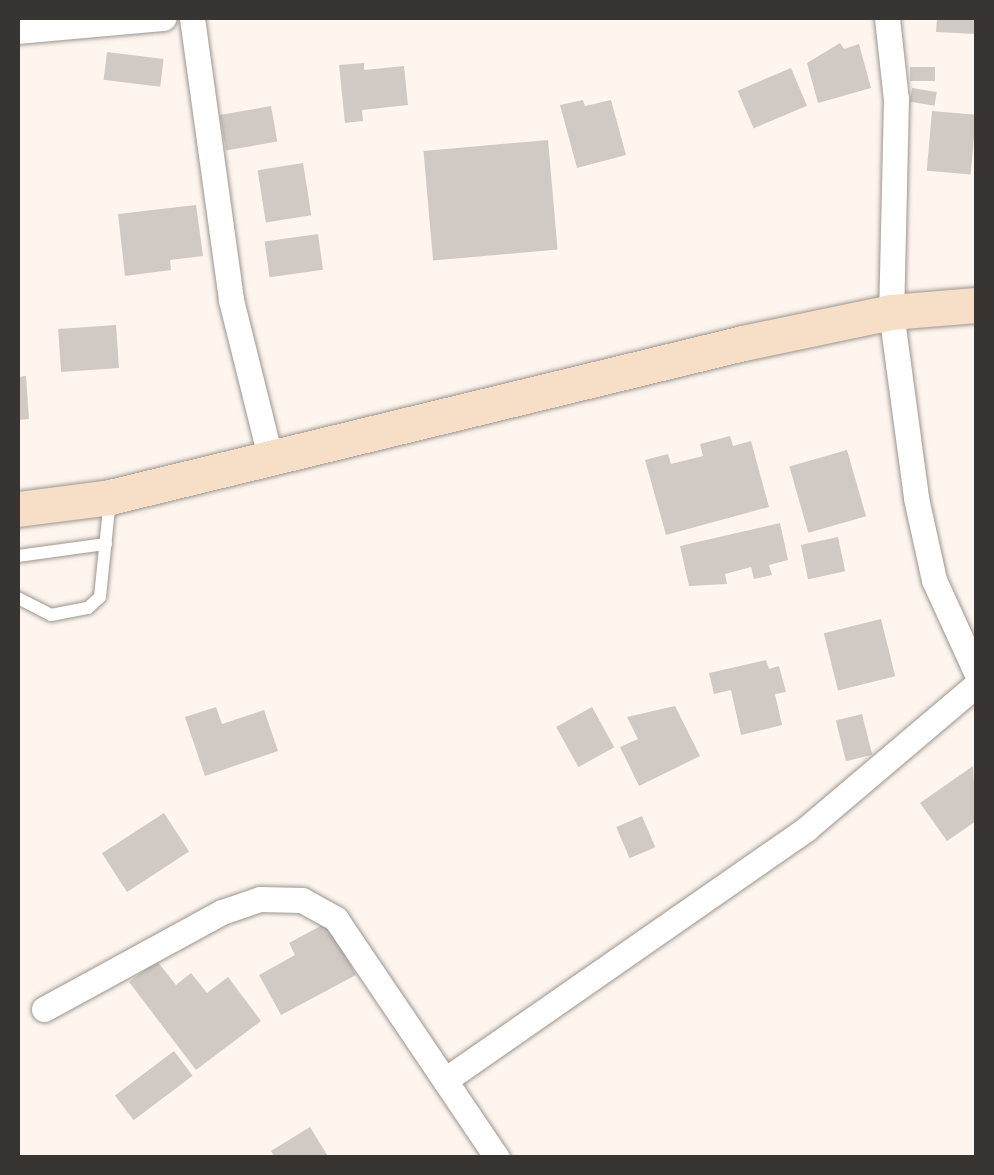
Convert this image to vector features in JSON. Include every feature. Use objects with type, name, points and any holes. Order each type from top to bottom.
[{"type":"street","points":[[18,32],[163,18]]},
{"type":"street","points":[[192,18],[231,300],[271,460]]},
{"type":"street","points":[[886,18],[896,99],[891,312],[916,498],[934,580],[976,672]]},
{"type":"street","points":[[18,509],[110,496],[271,460],[891,312],[976,305]]},
{"type":"street","points":[[448,1078],[806,829],[976,685]]},
{"type":"street","points":[[44,1009],[222,912],[260,899],[302,900],[336,919],[448,1078],[496,1158]]},
{"type":"lane","points":[[18,598],[50,616],[88,608],[106,581],[110,496]]},
{"type":"lane","points":[[18,556],[106,544]]},
{"type":"building","points":[[937,18],[976,18],[976,34],[936,32]]},
{"type":"building","points":[[840,43],[844,49],[859,44],[871,88],[818,103],[807,63]]},
{"type":"building","points":[[107,52],[164,59],[160,87],[104,80]]},
{"type":"building","points":[[364,63],[364,70],[404,66],[408,105],[362,110],[363,121],[345,123],[339,65]]},
{"type":"building","points":[[910,67],[935,67],[935,81],[910,81]]},
{"type":"building","points":[[791,68],[807,106],[754,128],[738,91]]},
{"type":"building","points":[[912,88],[937,92],[935,106],[910,102]]},
{"type":"building","points":[[583,100],[585,106],[611,100],[626,155],[577,168],[560,105]]},
{"type":"building","points":[[271,106],[277,141],[226,150],[220,115]]},
{"type":"building","points":[[932,111],[976,115],[971,175],[927,171]]},
{"type":"building","points":[[548,140],[558,250],[433,260],[423,151]]},
{"type":"building","points":[[303,163],[311,215],[266,223],[258,170]]},
{"type":"building","points":[[196,205],[203,256],[170,260],[171,270],[125,276],[118,214]]},
{"type":"building","points":[[318,234],[323,270],[270,277],[265,242]]},
{"type":"building","points":[[116,325],[119,368],[61,372],[58,329]]},
{"type":"building","points":[[26,376],[29,419],[18,420],[18,377]]},
{"type":"building","points":[[730,436],[733,446],[751,441],[769,507],[666,535],[645,460],[668,454],[671,464],[703,456],[700,444]]},
{"type":"building","points":[[847,450],[866,516],[808,533],[789,467]]},
{"type":"building","points":[[780,523],[788,560],[769,565],[772,575],[754,579],[751,567],[725,574],[727,584],[689,586],[680,546]]},
{"type":"building","points":[[838,537],[845,571],[808,579],[801,545]]},
{"type":"building","points":[[881,619],[895,676],[838,691],[824,633]]},
{"type":"building","points":[[766,660],[769,669],[779,666],[786,692],[775,694],[782,725],[741,735],[731,690],[714,694],[709,673]]},
{"type":"building","points":[[675,706],[700,756],[639,786],[620,747],[638,739],[627,717]]},
{"type":"building","points":[[216,707],[222,724],[264,710],[278,751],[205,776],[185,717]]},
{"type":"building","points":[[592,707],[614,747],[578,767],[556,727]]},
{"type":"building","points":[[862,714],[872,755],[846,761],[836,721]]},
{"type":"building","points":[[973,766],[976,821],[947,841],[920,803]]},
{"type":"building","points":[[164,813],[189,852],[127,892],[102,853]]},
{"type":"building","points":[[642,816],[655,847],[630,858],[616,827]]},
{"type":"building","points":[[328,922],[356,975],[281,1015],[259,975],[295,955],[289,943]]},
{"type":"building","points":[[157,961],[176,985],[191,973],[207,993],[228,977],[261,1021],[196,1070],[129,982]]},
{"type":"building","points":[[174,1051],[193,1076],[134,1120],[115,1096]]},
{"type":"building","points":[[310,1127],[329,1158],[275,1158],[271,1151]]}]
